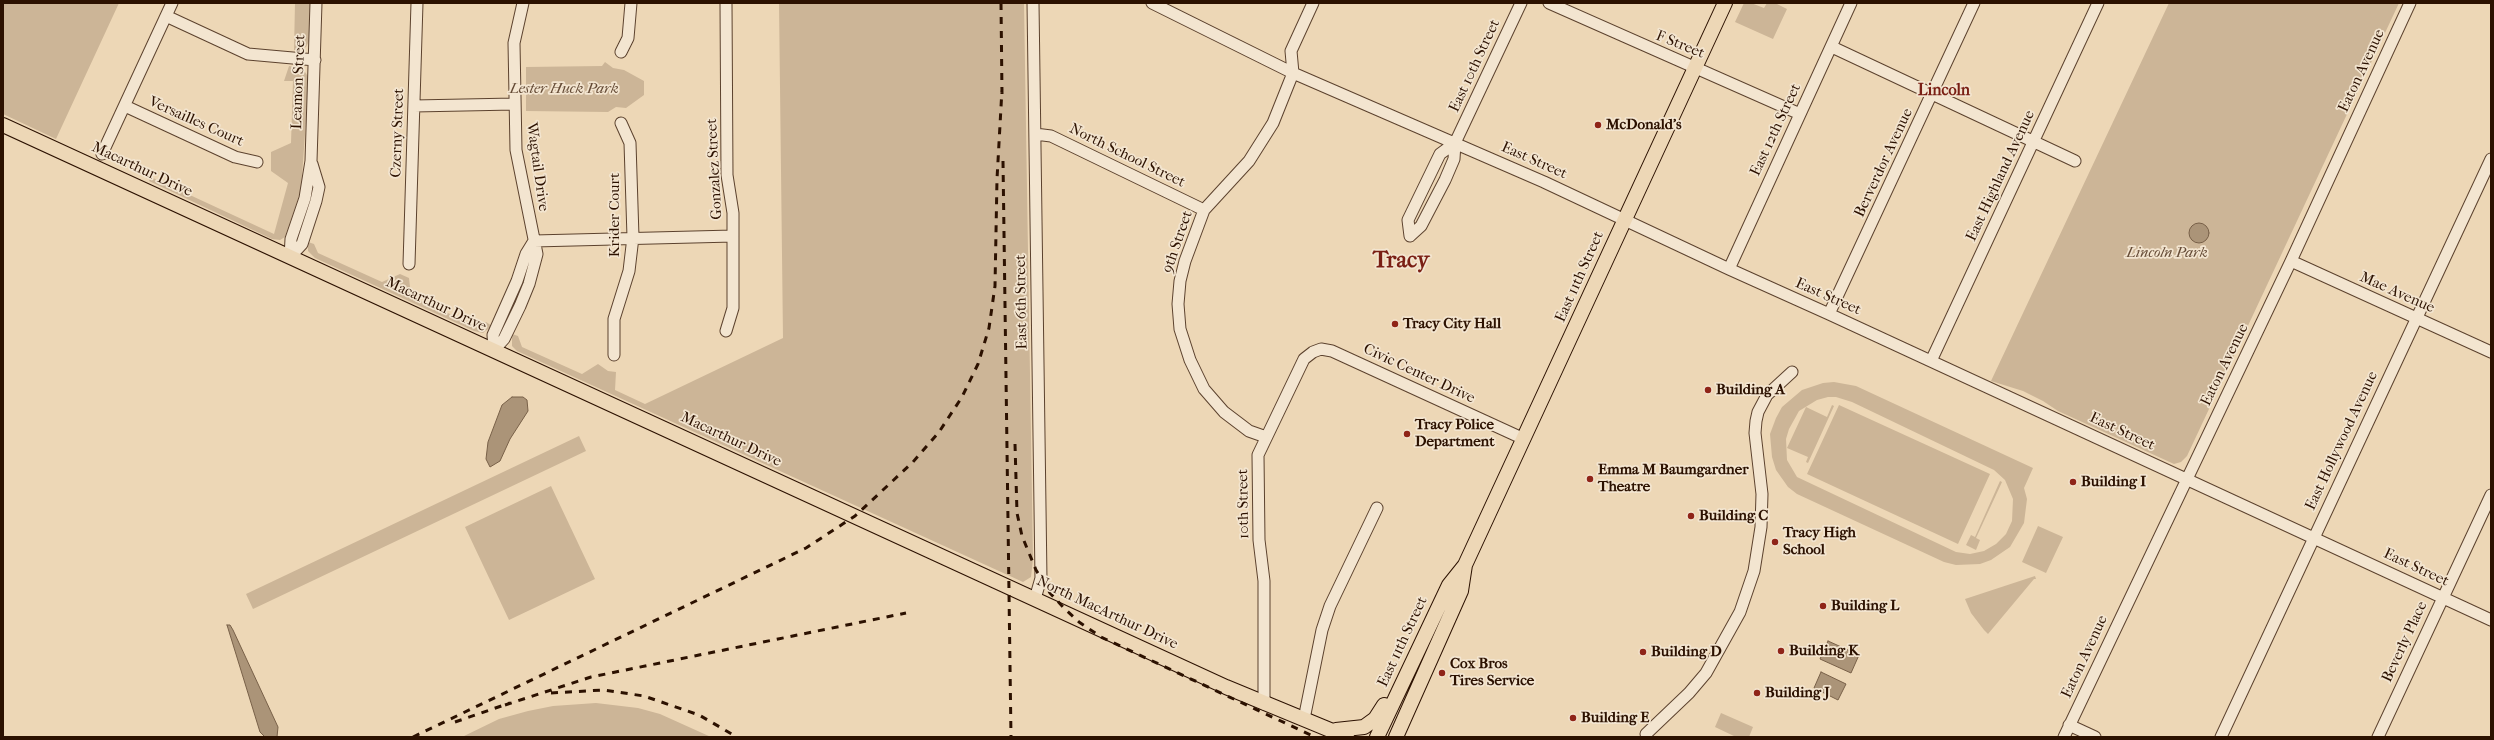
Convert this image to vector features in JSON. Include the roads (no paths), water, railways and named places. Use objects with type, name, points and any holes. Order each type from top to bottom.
[{"type":"main road","name":"East 11th Street","points":[[1377,737],[1449,585],[1465,564],[1725,3]]},
{"type":"main road","name":"Macarthur Drive","points":[[3,125],[855,516]]},
{"type":"main road","name":"North MacArthur Drive","points":[[855,516],[1264,704],[1347,737]]},
{"type":"main road","name":"East 11th Street","points":[[1396,737],[1461,591],[1465,564]]},
{"type":"main road","points":[[1332,730],[1352,730],[1364,727],[1375,719],[1406,659],[1424,638]]},
{"type":"street","points":[[102,154],[172,3]]},
{"type":"street","name":"Leamon Street","points":[[290,257],[291,239],[305,198],[311,162],[316,3]]},
{"type":"street","name":"Czerny Street","points":[[409,264],[417,3]]},
{"type":"street","name":"Wagtail Drive","points":[[523,3],[514,43],[516,150],[534,241]]},
{"type":"street","points":[[621,52],[628,38],[631,3]]},
{"type":"street","name":"Gonzalez Street","points":[[726,3],[727,175],[733,213],[733,308],[726,331]]},
{"type":"street","name":"East 6th Street","points":[[1033,3],[1041,578],[1035,599]]},
{"type":"street","name":"East Street","points":[[1152,3],[1171,7],[1293,73],[1455,143],[1830,314],[2491,620]]},
{"type":"street","points":[[1293,73],[1291,51],[1313,3]]},
{"type":"street","name":"East 10th Street","points":[[1455,143],[1440,154],[1408,220],[1410,236],[1421,226],[1436,198],[1454,159],[1455,143],[1521,3]]},
{"type":"street","name":"F Street","points":[[1549,3],[1800,114]]},
{"type":"street","name":"East 12th Street","points":[[1729,269],[1851,3]]},
{"type":"street","name":"Berverdor Avenue","points":[[1830,314],[1974,3]]},
{"type":"street","name":"East Highland Avenue","points":[[1931,361],[2098,3]]},
{"type":"street","name":"Eaton Avenue","points":[[2064,737],[2186,478],[2291,262],[2410,3]]},
{"type":"street","points":[[166,16],[248,54],[315,60]]},
{"type":"street","points":[[1832,47],[2075,161]]},
{"type":"street","name":"9th Street","points":[[1266,437],[1249,431],[1224,412],[1204,389],[1190,360],[1180,329],[1178,304],[1180,281],[1185,261],[1204,210],[1249,162],[1284,100],[1293,73]]},
{"type":"street","points":[[414,106],[514,104]]},
{"type":"street","name":"Versailles Court","points":[[125,106],[235,157],[257,162]]},
{"type":"street","name":"Krider Court","points":[[614,355],[614,319],[630,271],[633,237],[630,142],[621,123]]},
{"type":"street","name":"North School Street","points":[[1035,134],[1051,136],[1204,210]]},
{"type":"street","name":"East Hollywood Avenue","points":[[2220,737],[2491,158]]},
{"type":"street","points":[[494,350],[494,335],[517,282],[526,254],[534,241],[633,237],[733,236]]},
{"type":"street","name":"Mae Avenue","points":[[2291,262],[2491,352]]},
{"type":"street","name":"10th Street","points":[[1264,704],[1264,581],[1259,540],[1258,455],[1304,359],[1313,352],[1321,349],[1346,356]]},
{"type":"street","name":"Civic Center Drive","points":[[1346,356],[1524,439]]},
{"type":"street","points":[[1646,734],[1685,697],[1706,673],[1740,612],[1754,571],[1761,527],[1762,494],[1755,433],[1756,421],[1758,412],[1767,395],[1792,372]]},
{"type":"street","name":"Beverly Place","points":[[2378,737],[2491,495]]},
{"type":"street","points":[[1304,719],[1322,630],[1330,606],[1377,508]]},
{"type":"street","points":[[2069,725],[2095,737]]},
{"type":"railway","points":[[1001,3],[1002,95]]},
{"type":"railway","points":[[413,737],[806,548],[855,516],[913,462],[939,432],[962,397],[978,364],[989,328],[995,286],[997,179],[1002,89]]},
{"type":"railway","points":[[1003,161],[1011,737]]},
{"type":"railway","points":[[1015,444],[1017,513],[1022,536],[1036,570],[1050,593],[1064,608],[1079,622],[1101,637],[1315,737]]},
{"type":"railway","points":[[505,705],[591,677],[906,613]]},
{"type":"railway","points":[[551,693],[603,690],[644,696],[699,715],[737,737]]},
{"type":"railway","points":[[455,722],[510,703]]},
{"type":"place","name":"McDonald's","points":[[1598,125]]},
{"type":"place","name":"Tracy City Hall","points":[[1395,324]]},
{"type":"place","name":"Building A","points":[[1708,390]]},
{"type":"place","name":"Tracy Police Department","points":[[1407,434]]},
{"type":"place","name":"Emma M Baumgardner Theatre","points":[[1590,479]]},
{"type":"place","name":"Building I","points":[[2073,482]]},
{"type":"place","name":"Building C","points":[[1691,516]]},
{"type":"place","name":"Tracy High School","points":[[1775,542]]},
{"type":"place","name":"Building L","points":[[1823,606]]},
{"type":"place","name":"Building K","points":[[1781,651]]},
{"type":"place","name":"Building D","points":[[1643,652]]},
{"type":"place","name":"Cox Bros Tires Service","points":[[1442,673]]},
{"type":"place","name":"Building J","points":[[1757,693]]},
{"type":"place","name":"Building E","points":[[1573,718]]},
{"type":"district","name":"Lincoln","points":[[1944,91]]},
{"type":"district","name":"Tracy","points":[[1401,261]]},
{"type":"park label","name":"Lester Huck Park","points":[[564,89]]},
{"type":"park label","name":"Lincoln Park","points":[[2167,253]]}]
